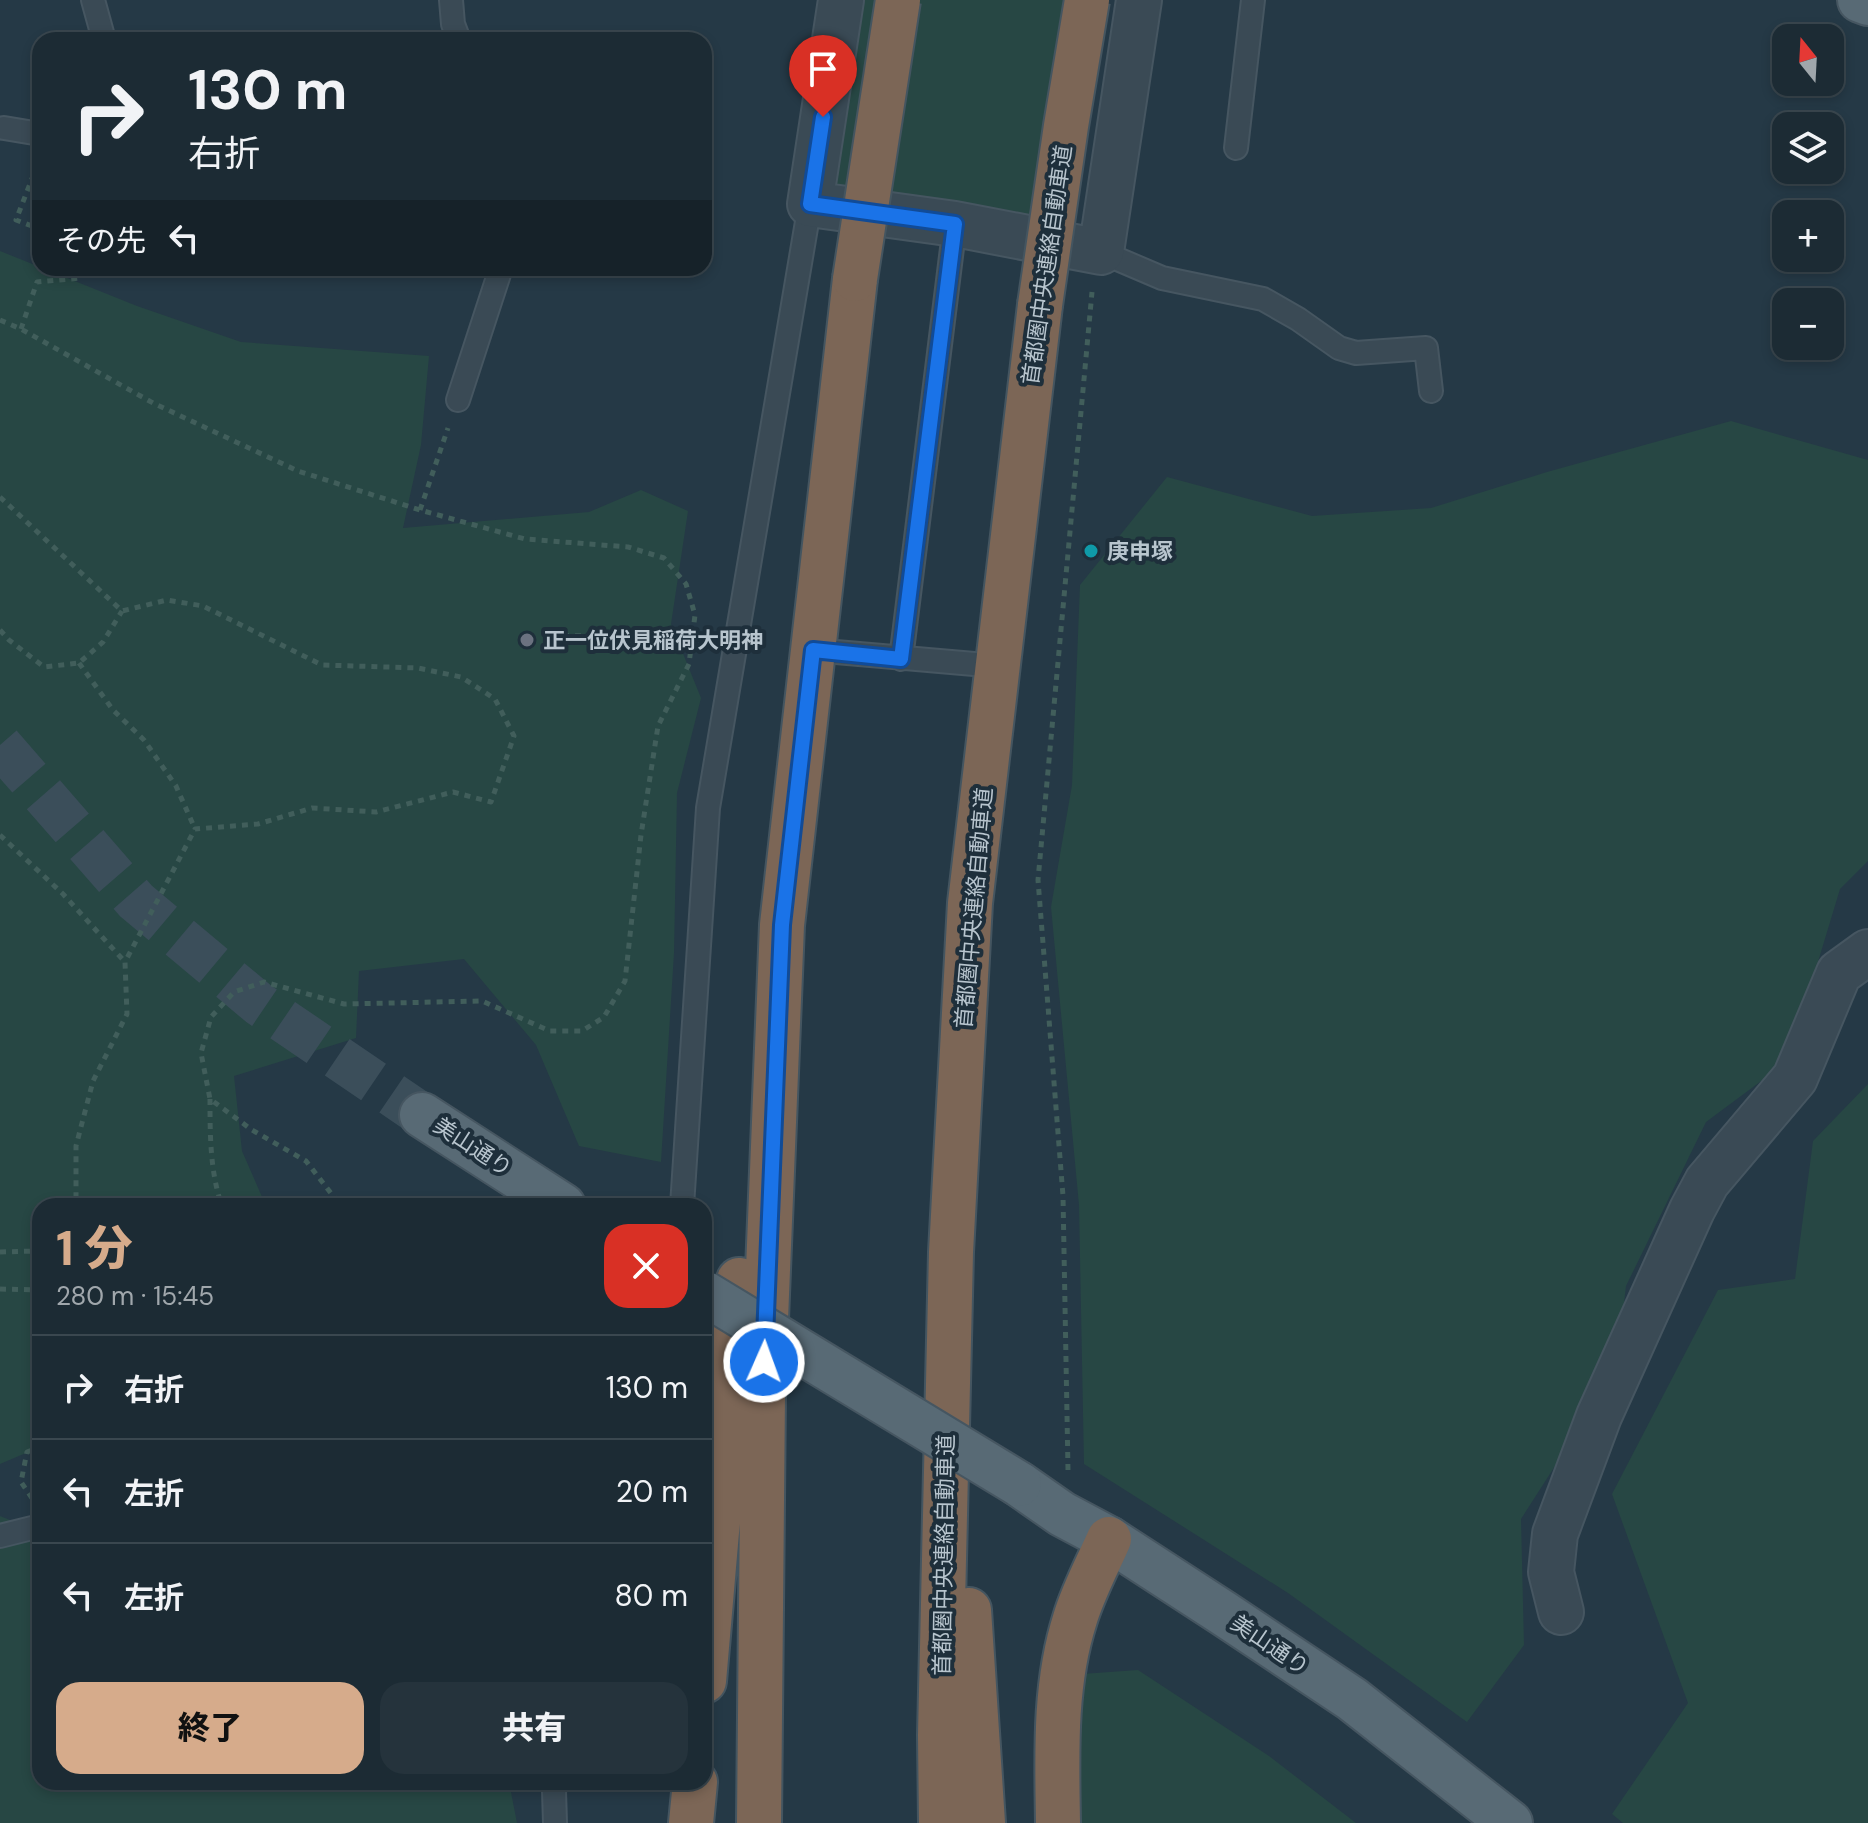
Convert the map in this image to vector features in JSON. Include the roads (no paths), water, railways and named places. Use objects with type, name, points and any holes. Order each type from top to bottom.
[{"type":"highway","points":[[712,1589],[757,1070],[782,925],[855,279],[898,0]]},
{"type":"highway","name":"首都圏中央連絡自動車道","points":[[941,1823],[940,1735],[951,1252],[970,903],[1040,305],[1087,0]]},
{"type":"highway","points":[[759,1823],[763,1393],[782,925]]},
{"type":"highway","points":[[951,1252],[983,1823]]},
{"type":"highway","points":[[1058,1823],[1057,1748],[1062,1676],[1075,1620],[1109,1539]]},
{"type":"highway","points":[[691,1823],[694,1790]]},
{"type":"main road","points":[[1860,0],[1868,3]]},
{"type":"main road","name":"美山通り","points":[[422,1115],[551,1198]]},
{"type":"main road","name":"美山通り","points":[[712,1298],[1019,1484],[1062,1514],[1109,1539],[1352,1699],[1510,1823]]},
{"type":"street","points":[[841,0],[810,204],[955,224],[1101,252],[1139,0]]},
{"type":"street","points":[[1561,1612],[1551,1572],[1555,1534],[1599,1416],[1692,1210],[1707,1182],[1795,1078],[1839,973],[1868,952]]},
{"type":"lane","points":[[93,0],[102,32]]},
{"type":"lane","points":[[451,0],[456,32]]},
{"type":"lane","points":[[1236,148],[1253,0]]},
{"type":"lane","points":[[4,128],[32,133]]},
{"type":"lane","points":[[683,1198],[708,808],[810,204]]},
{"type":"lane","points":[[901,659],[955,224]]},
{"type":"lane","points":[[1101,252],[1162,278],[1263,299],[1339,348],[1356,353],[1426,348],[1431,391]]},
{"type":"lane","points":[[458,400],[498,276]]},
{"type":"lane","points":[[813,650],[997,666]]},
{"type":"lane","points":[[0,1536],[32,1528]]},
{"type":"lane","points":[[554,1790],[555,1823]]},
{"type":"tunnel","points":[[0,745],[136,901],[259,1004],[422,1115]]},
{"type":"place","name":"庚申塚","points":[[1091,551]]},
{"type":"place","name":"正一位伏見稲荷大明神","points":[[527,640]]}]
